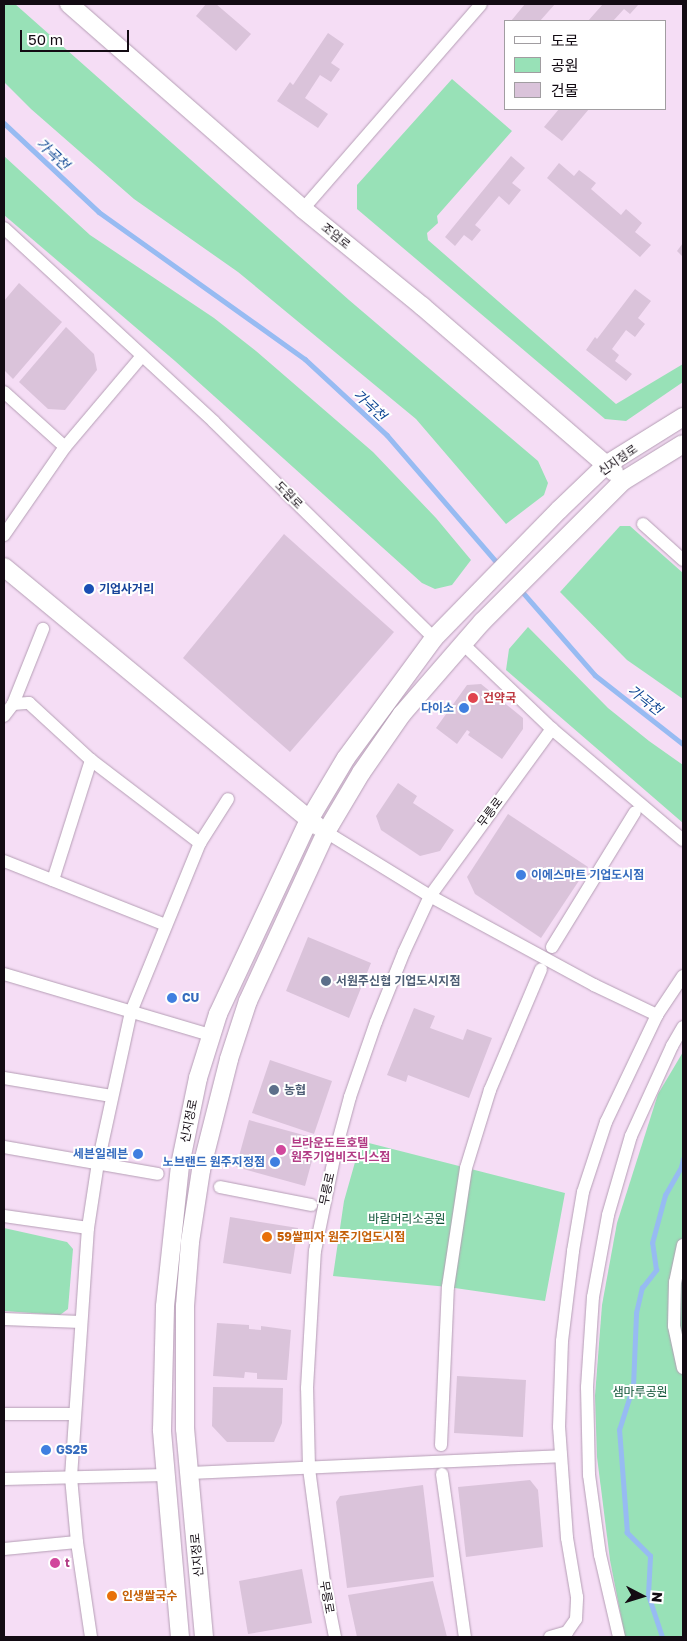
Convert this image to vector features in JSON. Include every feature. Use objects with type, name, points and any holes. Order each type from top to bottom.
[{"type":"street","name":"조엄로","points":[[69,4],[303,209],[434,317],[623,481]]},
{"type":"street","points":[[303,209],[481,4]]},
{"type":"street","name":"도원로","points":[[4,228],[141,357],[214,422],[434,638]]},
{"type":"street","points":[[4,534],[65,447],[141,357]]},
{"type":"street","points":[[4,392],[65,447]]},
{"type":"street","name":"신지정로","points":[[180,1637],[162,1430],[163,1362],[170,1253],[180,1165],[191,1107],[210,1035],[244,955],[309,820],[346,758],[434,638],[559,510],[606,465],[683,417]]},
{"type":"street","name":"신지정로","points":[[204,1637],[185,1429],[185,1306],[190,1242],[211,1122],[248,1001],[326,832],[361,772],[402,714],[462,643],[623,481],[683,444]]},
{"type":"street","points":[[644,524],[683,560]]},
{"type":"street","points":[[4,567],[309,820],[326,832],[430,896],[594,985],[657,1015]]},
{"type":"street","points":[[4,716],[13,704],[43,628]]},
{"type":"street","points":[[462,643],[552,729],[683,840]]},
{"type":"street","points":[[13,704],[29,703],[91,760],[200,843]]},
{"type":"street","name":"무릉로","points":[[335,1637],[324,1582],[308,1468],[307,1388],[315,1251],[323,1203],[350,1097],[376,1022],[404,952],[430,896],[552,729]]},
{"type":"street","points":[[53,880],[91,760]]},
{"type":"street","points":[[91,1637],[77,1542],[71,1477],[88,1228],[92,1197],[100,1150],[131,1012],[200,843],[228,799]]},
{"type":"street","points":[[552,947],[635,812]]},
{"type":"street","points":[[4,861],[166,925]]},
{"type":"street","points":[[441,1445],[448,1287],[466,1168],[490,1090],[541,969]]},
{"type":"street","points":[[4,974],[210,1035]]},
{"type":"street","points":[[550,1637],[566,1632],[576,1619],[577,1598],[567,1538],[559,1427],[562,1341],[573,1251],[583,1192],[606,1122],[657,1015],[683,976]]},
{"type":"street","points":[[617,1637],[600,1555],[589,1475],[586,1435],[586,1387],[593,1297],[608,1215],[631,1136],[672,1046],[683,1027]]},
{"type":"street","points":[[4,1078],[112,1096]]},
{"type":"street","points":[[4,1147],[158,1174]]},
{"type":"street","points":[[220,1187],[311,1205]]},
{"type":"street","points":[[4,1216],[88,1228]]},
{"type":"street","points":[[683,1245],[674,1282],[674,1326],[683,1368]]},
{"type":"street","points":[[4,1318],[81,1322]]},
{"type":"street","points":[[4,1414],[75,1414]]},
{"type":"street","points":[[4,1479],[166,1474],[561,1456]]},
{"type":"street","points":[[442,1474],[465,1637]]},
{"type":"street","points":[[4,1549],[77,1542]]},
{"type":"green space","points":[[4,4],[15,4],[349,300],[538,461],[548,483],[544,495],[506,524],[416,419],[238,272],[134,199],[31,109],[4,82]]},
{"type":"green space","points":[[452,79],[512,131],[437,216],[438,223],[427,233],[428,240],[616,404],[683,364],[683,382],[626,421],[605,419],[357,209],[357,185]]},
{"type":"green space","points":[[4,156],[90,235],[214,318],[256,351],[373,452],[436,518],[471,560],[452,585],[435,589],[422,583],[175,361],[4,215]]},
{"type":"green space","points":[[620,526],[630,526],[683,573],[683,699],[627,660],[560,592]]},
{"type":"green space","points":[[528,627],[608,708],[683,765],[683,823],[506,670],[509,649]]},
{"type":"green space","name":"샘마루공원","points":[[683,1052],[683,1637],[625,1637],[610,1560],[597,1457],[595,1396],[602,1305],[617,1223],[658,1094]]},
{"type":"green space","name":"바람머리소공원","points":[[361,1141],[565,1193],[545,1301],[448,1287],[333,1276],[344,1201]]},
{"type":"green space","points":[[4,1228],[67,1242],[73,1249],[68,1309],[60,1315],[4,1311]]},
{"type":"building","points":[[206,4],[216,4],[251,34],[236,51],[196,16]]},
{"type":"building","points":[[525,4],[555,4],[541,20],[512,20]]},
{"type":"building","points":[[603,4],[639,4],[630,14],[624,9],[614,20],[589,20]]},
{"type":"building","points":[[328,33],[344,44],[331,63],[340,69],[331,82],[320,75],[305,98],[328,114],[318,128],[277,101],[290,82],[293,85]]},
{"type":"building","points":[[558,110],[588,110],[562,141],[544,127]]},
{"type":"building","points":[[511,156],[525,168],[512,183],[521,190],[509,205],[499,196],[475,225],[481,230],[472,241],[464,235],[455,246],[445,237]]},
{"type":"building","points":[[559,163],[574,176],[579,170],[596,183],[591,189],[621,215],[626,209],[642,223],[635,232],[651,245],[640,257],[547,178]]},
{"type":"building","points":[[683,243],[683,257],[677,251]]},
{"type":"building","points":[[19,283],[62,322],[13,379],[4,370],[4,301]]},
{"type":"building","points":[[635,289],[651,301],[638,318],[645,324],[635,337],[626,330],[612,349],[619,355],[615,361],[632,374],[626,381],[586,350],[595,337],[597,339]]},
{"type":"building","points":[[66,327],[94,354],[97,370],[65,410],[48,409],[19,382]]},
{"type":"building","points":[[284,534],[394,632],[290,752],[183,658]]},
{"type":"building","points":[[481,684],[523,718],[523,729],[502,759],[468,735],[470,732],[467,730],[457,744],[436,728],[467,685]]},
{"type":"building","points":[[398,783],[417,796],[413,803],[454,830],[440,851],[420,856],[381,830],[376,816]]},
{"type":"building","points":[[508,814],[588,867],[541,938],[475,894],[467,877]]},
{"type":"building","points":[[308,937],[371,963],[349,1018],[286,991]]},
{"type":"building","points":[[414,1008],[435,1016],[430,1028],[463,1040],[467,1029],[492,1038],[469,1098],[408,1075],[406,1082],[387,1075]]},
{"type":"building","points":[[270,1060],[332,1081],[314,1134],[252,1113]]},
{"type":"building","points":[[249,1120],[318,1139],[305,1186],[236,1167]]},
{"type":"building","points":[[230,1217],[298,1228],[291,1274],[223,1263]]},
{"type":"building","points":[[217,1323],[249,1325],[249,1329],[261,1330],[261,1326],[291,1330],[287,1380],[257,1379],[257,1373],[245,1372],[244,1378],[213,1376]]},
{"type":"building","points":[[457,1376],[526,1380],[523,1437],[454,1433]]},
{"type":"building","points":[[213,1387],[283,1388],[282,1423],[274,1442],[227,1442],[212,1426]]},
{"type":"building","points":[[530,1480],[538,1490],[543,1547],[466,1557],[458,1487]]},
{"type":"building","points":[[423,1485],[434,1577],[347,1588],[336,1502],[340,1496]]},
{"type":"building","points":[[302,1569],[312,1623],[248,1634],[239,1581]]},
{"type":"building","points":[[433,1581],[447,1637],[357,1637],[348,1595]]},
{"type":"waterway","name":"가곡천","points":[[4,123],[99,212],[305,359],[387,435],[500,566]]},
{"type":"waterway","name":"가곡천","points":[[520,589],[595,675],[683,744]]},
{"type":"waterway","points":[[662,1637],[648,1595],[650,1556],[627,1533],[619,1430],[633,1386],[636,1313],[642,1288],[656,1270],[652,1243],[665,1195],[681,1167],[683,1159]]},
{"type":"place","name":"기업사거리","points":[[89,589]]},
{"type":"place","name":"건약국","points":[[473,698]]},
{"type":"place","name":"다이소","points":[[464,708]]},
{"type":"place","name":"이에스마트 기업도시점","points":[[521,875]]},
{"type":"place","name":"서원주신협 기업도시지점","points":[[326,981]]},
{"type":"place","name":"CU","points":[[172,998]]},
{"type":"place","name":"농협","points":[[274,1090]]},
{"type":"place","name":"브라운도트호텔 원주기업비즈니스점","points":[[281,1150]]},
{"type":"place","name":"세븐일레븐","points":[[138,1154]]},
{"type":"place","name":"노브랜드 원주지정점","points":[[275,1162]]},
{"type":"place","name":"59쌀피자 원주기업도시점","points":[[267,1237]]},
{"type":"place","name":"GS25","points":[[46,1450]]},
{"type":"place","name":"t","points":[[55,1563]]},
{"type":"place","name":"인생쌀국수","points":[[112,1596]]}]
